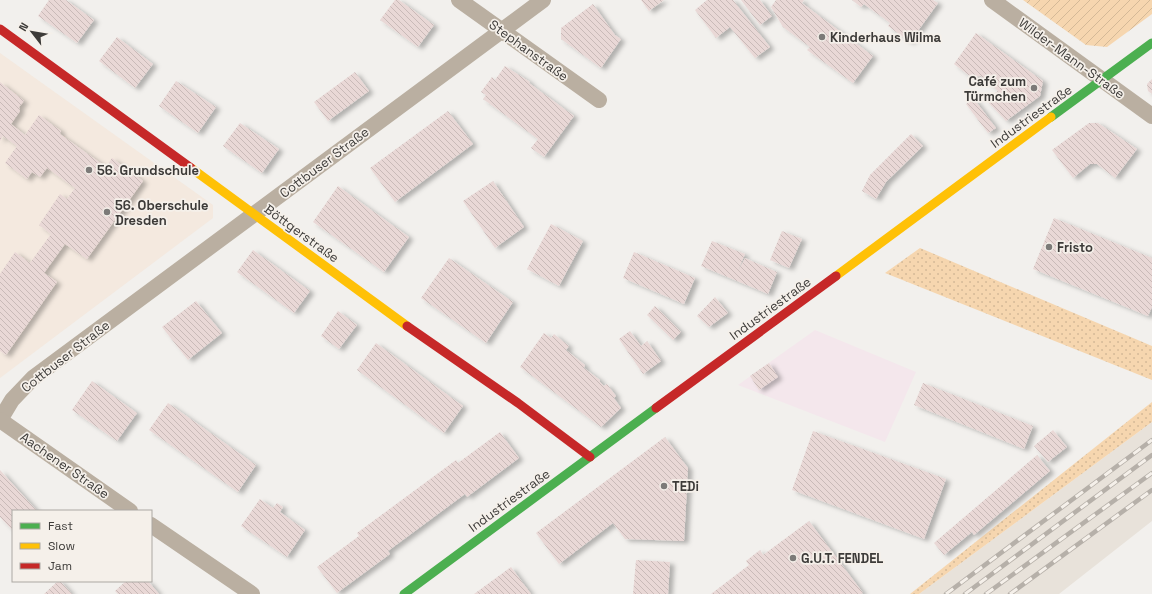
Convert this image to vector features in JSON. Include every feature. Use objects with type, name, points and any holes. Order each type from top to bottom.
[{"type":"street","name":"Stephanstraße","points":[[460,0],[599,100]]},
{"type":"street","name":"Cottbuser Straße","points":[[0,420],[12,400],[33,378],[543,0]]},
{"type":"street","name":"Wilder-Mann-Straße","points":[[992,0],[1152,116]]},
{"type":"street","name":"Böttgerstraße","points":[[0,30],[518,403],[590,457]]},
{"type":"street","name":"Industriestraße","points":[[404,594],[1152,43]]},
{"type":"street","name":"Aachener Straße","points":[[0,420],[129,510]]},
{"type":"street","points":[[152,526],[252,594]]},
{"type":"shaded area","points":[[1023,0],[1152,0],[1152,14],[1107,47],[1086,45]]},
{"type":"shaded area","name":"56. Oberschule Dresden","points":[[0,53],[213,205],[213,218],[0,378]]},
{"type":"shaded area","points":[[920,248],[1152,346],[1152,380],[885,273]]},
{"type":"shaded area","points":[[815,330],[916,372],[885,442],[738,385]]},
{"type":"shaded area","points":[[1152,402],[1152,422],[919,594],[910,594]]},
{"type":"shaded area","points":[[1152,422],[1152,521],[1059,594],[919,594]]},
{"type":"building","points":[[49,0],[66,0],[94,20],[77,43],[38,16]]},
{"type":"building","points":[[395,0],[399,0],[434,25],[418,47],[380,20]]},
{"type":"building","points":[[641,0],[664,0],[649,11]]},
{"type":"building","points":[[707,0],[733,0],[770,47],[755,58],[730,27],[716,38],[695,10]]},
{"type":"building","points":[[741,0],[760,0],[772,16],[760,25]]},
{"type":"building","name":"Kinderhaus Wilma","points":[[776,0],[804,0],[802,3],[873,56],[853,83],[807,50],[810,47],[783,27],[771,7]]},
{"type":"building","points":[[852,0],[933,0],[938,3],[910,42],[888,26],[890,23],[864,4],[861,7]]},
{"type":"building","points":[[593,4],[615,35],[621,39],[601,68],[561,39],[561,28]]},
{"type":"building","points":[[976,33],[1043,81],[1040,96],[1006,121],[985,99],[998,91],[981,76],[971,77],[954,64]]},
{"type":"building","points":[[117,37],[153,64],[135,88],[99,61]]},
{"type":"building","points":[[505,66],[530,82],[529,83],[574,116],[544,157],[531,148],[538,139],[483,99],[486,95],[481,92],[492,77],[495,80]]},
{"type":"building","points":[[355,72],[369,91],[328,121],[314,102]]},
{"type":"building","points":[[1152,79],[1152,94],[1148,91],[1147,84]]},
{"type":"building","points":[[176,81],[216,107],[198,133],[159,106]]},
{"type":"building","name":"56. Grundschule","points":[[0,82],[24,101],[19,107],[20,111],[11,124],[25,135],[39,115],[61,131],[60,134],[106,167],[112,158],[143,181],[87,259],[65,244],[44,273],[57,282],[6,355],[0,351],[0,274],[15,252],[30,263],[51,234],[39,225],[60,194],[67,199],[75,188],[47,168],[40,177],[32,172],[27,179],[5,163],[17,146],[3,136],[0,141]]},
{"type":"building","points":[[974,99],[996,128],[988,133],[966,104]]},
{"type":"building","points":[[448,111],[473,144],[395,202],[370,168]]},
{"type":"building","points":[[240,123],[279,149],[262,173],[223,146]]},
{"type":"building","points":[[1089,123],[1098,123],[1137,149],[1115,178],[1097,164],[1090,164],[1073,178],[1052,150]]},
{"type":"building","points":[[911,134],[923,146],[886,182],[876,199],[862,191],[870,175]]},
{"type":"building","points":[[493,181],[524,227],[495,248],[463,201]]},
{"type":"building","points":[[338,186],[409,237],[384,272],[313,222]]},
{"type":"building","points":[[1054,218],[1152,258],[1152,307],[1148,316],[1033,269]]},
{"type":"building","points":[[551,224],[583,241],[559,286],[527,269]]},
{"type":"building","points":[[782,231],[802,239],[789,268],[770,260]]},
{"type":"building","points":[[712,241],[745,254],[738,271],[745,258],[777,272],[768,294],[701,266]]},
{"type":"building","points":[[253,250],[310,291],[294,313],[237,272]]},
{"type":"building","points":[[634,252],[695,278],[684,304],[623,278]]},
{"type":"building","points":[[449,258],[513,302],[486,343],[421,298]]},
{"type":"building","points":[[715,297],[728,313],[709,327],[697,316]]},
{"type":"building","points":[[196,301],[222,333],[188,360],[162,327]]},
{"type":"building","points":[[655,306],[681,332],[673,340],[647,315]]},
{"type":"building","points":[[338,311],[357,325],[339,349],[321,336]]},
{"type":"building","points":[[630,331],[641,346],[647,341],[661,361],[643,374],[619,339]]},
{"type":"building","points":[[544,333],[551,338],[554,334],[569,346],[566,350],[585,365],[584,368],[600,380],[604,386],[607,384],[616,396],[614,398],[621,408],[601,427],[520,367]]},
{"type":"building","points":[[376,343],[463,406],[444,433],[357,370]]},
{"type":"building","points":[[769,363],[778,377],[759,390],[750,376]]},
{"type":"building","points":[[92,381],[137,413],[117,441],[72,410]]},
{"type":"building","points":[[923,383],[1033,426],[1024,449],[914,405]]},
{"type":"building","points":[[168,403],[256,465],[238,492],[149,430]]},
{"type":"building","points":[[1053,430],[1067,447],[1048,462],[1034,446]]},
{"type":"building","points":[[813,431],[946,479],[924,539],[792,490]]},
{"type":"building","points":[[500,432],[519,458],[467,497],[465,494],[388,551],[390,554],[337,593],[317,567],[359,536],[357,533],[456,460],[458,463]]},
{"type":"building","points":[[665,437],[688,468],[684,541],[625,539],[613,523],[559,564],[536,533]]},
{"type":"building","points":[[1037,455],[1050,471],[974,535],[972,532],[944,555],[934,543]]},
{"type":"building","points":[[0,470],[36,510],[12,510],[12,530],[0,517]]},
{"type":"building","points":[[260,499],[273,508],[277,503],[283,507],[280,512],[305,530],[287,557],[241,526]]},
{"type":"building","name":"G.U.T. FENDEL","points":[[809,521],[863,593],[711,594],[749,565],[746,561],[760,550],[763,555]]},
{"type":"building","points":[[636,560],[670,562],[668,594],[633,594]]},
{"type":"building","points":[[511,567],[531,594],[474,594]]},
{"type":"building","points":[[57,582],[61,582],[72,594],[44,594]]},
{"type":"building","points":[[125,582],[149,582],[159,594],[118,594],[115,591]]},
{"type":"railway","points":[[946,594],[1152,440]]},
{"type":"railway","points":[[965,594],[1152,455]]},
{"type":"railway","points":[[986,594],[1152,473]]},
{"type":"railway","points":[[1010,594],[1152,490]]},
{"type":"traffic: fast","points":[[1051,117],[1152,43]]},
{"type":"traffic: fast","points":[[404,594],[656,408]]},
{"type":"traffic: slow","points":[[836,276],[1051,117]]},
{"type":"traffic: slow","points":[[191,168],[407,326]]},
{"type":"traffic: jam","points":[[0,29],[191,168]]},
{"type":"traffic: jam","points":[[656,408],[836,276]]},
{"type":"traffic: jam","points":[[407,326],[518,403],[590,457]]},
{"type":"place","name":"Kinderhaus Wilma","points":[[822,37]]},
{"type":"place","name":"Café zum Türmchen","points":[[1034,88]]},
{"type":"place","name":"56. Grundschule","points":[[89,170]]},
{"type":"place","name":"56. Oberschule Dresden","points":[[107,212]]},
{"type":"place","name":"Fristo","points":[[1049,247]]},
{"type":"place","name":"TEDi","points":[[664,486]]},
{"type":"place","name":"G.U.T. FENDEL","points":[[793,558]]}]
